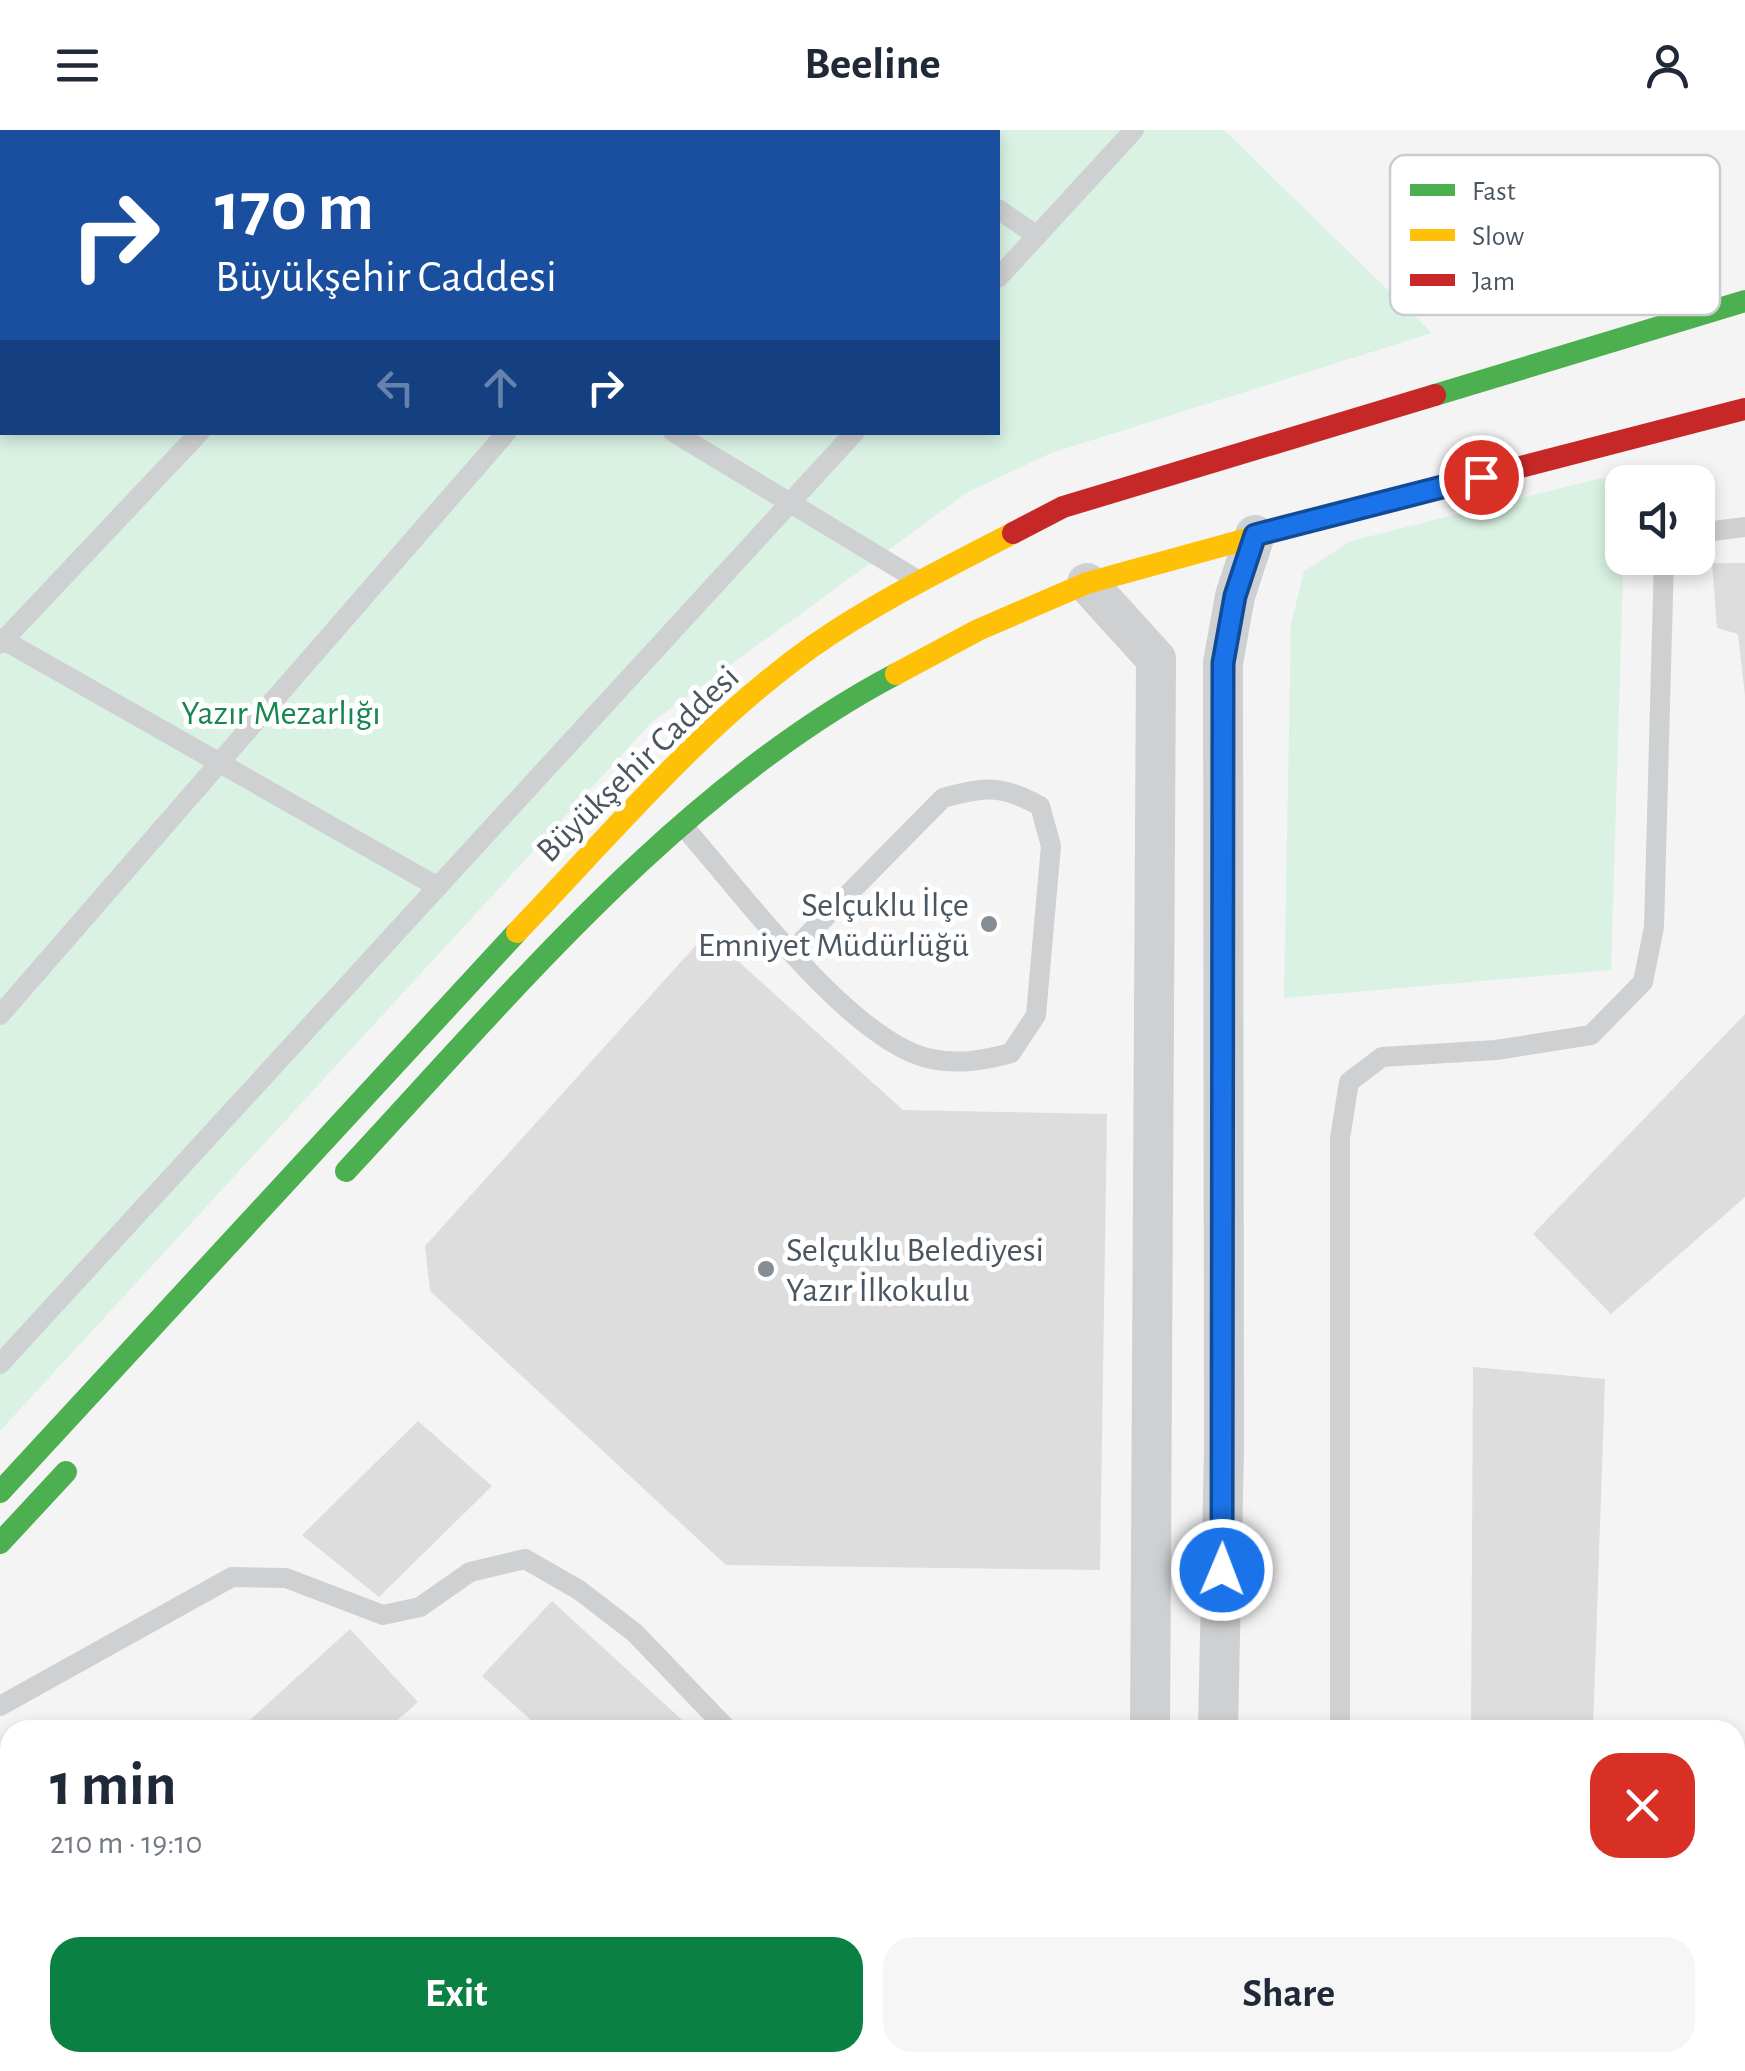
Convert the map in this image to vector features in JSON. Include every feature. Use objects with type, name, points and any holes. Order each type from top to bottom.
[{"type":"street","name":"Büyükşehir Caddesi","points":[[1720,309],[1745,301]]},
{"type":"street","name":"Büyükşehir Caddesi","points":[[0,1492],[477,973],[705,736],[813,646],[920,581],[1063,507],[1699,315]]},
{"type":"street","points":[[334,1184],[535,969],[682,826],[825,711],[978,630],[1087,583],[1255,535],[1745,409]]},
{"type":"street","points":[[1218,1720],[1224,1450],[1223,663],[1235,596],[1255,535]]},
{"type":"street","points":[[1087,583],[1156,659],[1150,1720]]},
{"type":"street","points":[[1156,659],[1223,663]]},
{"type":"street","points":[[0,1543],[80,1457]]},
{"type":"lane","points":[[1000,276],[1134,130]]},
{"type":"lane","points":[[1000,211],[1037,236]]},
{"type":"lane","points":[[197,435],[1,641],[438,887]]},
{"type":"lane","points":[[0,1015],[505,435]]},
{"type":"lane","points":[[679,435],[920,581]]},
{"type":"lane","points":[[0,1364],[852,435]]},
{"type":"lane","points":[[1715,531],[1745,527]]},
{"type":"lane","points":[[1340,1720],[1340,1138],[1349,1082],[1382,1057],[1496,1050],[1592,1035],[1643,982],[1654,928],[1664,575]]},
{"type":"lane","points":[[682,826],[793,950],[864,1026],[925,1057],[972,1063],[1011,1053],[1036,1015],[1051,846],[1040,806],[1009,790],[974,789],[943,798],[793,950]]},
{"type":"lane","points":[[0,1706],[232,1577],[286,1578],[332,1600],[383,1615],[420,1607],[470,1572],[525,1559],[578,1590],[635,1633],[718,1720]]},
{"type":"green space","name":"Yazır Mezarlığı","points":[[1000,130],[1224,130],[1390,292],[1390,315],[1414,315],[1432,333],[1051,453],[968,492],[652,722],[0,1431],[0,435],[1000,435]]},
{"type":"green space","points":[[1605,478],[1605,575],[1623,575],[1611,970],[1284,998],[1291,624],[1304,571],[1351,541]]},
{"type":"building","points":[[1715,563],[1745,563],[1745,696],[1738,634],[1717,628]]},
{"type":"building","name":"Selçuklu Belediyesi Yazır İlkokulu","points":[[707,933],[903,1110],[1107,1114],[1100,1570],[726,1565],[430,1291],[425,1246]]},
{"type":"building","points":[[1745,1014],[1745,1197],[1611,1314],[1533,1234]]},
{"type":"building","points":[[1473,1367],[1605,1379],[1593,1720],[1471,1720]]},
{"type":"building","points":[[418,1421],[492,1486],[379,1597],[302,1535]]},
{"type":"building","points":[[552,1601],[682,1720],[531,1720],[482,1676]]},
{"type":"building","points":[[350,1629],[418,1702],[397,1720],[250,1720]]},
{"type":"traffic: fast","points":[[1720,309],[1745,301]]},
{"type":"traffic: fast","points":[[1435,395],[1699,315]]},
{"type":"traffic: fast","points":[[346,1171],[535,966],[671,835],[742,775],[817,721],[896,674]]},
{"type":"traffic: fast","points":[[0,1492],[517,932]]},
{"type":"traffic: fast","points":[[0,1543],[66,1472]]},
{"type":"traffic: slow","points":[[896,674],[978,630],[1087,583],[1323,518]]},
{"type":"traffic: slow","points":[[517,932],[695,745],[772,677],[861,615],[1013,533]]},
{"type":"traffic: jam","points":[[1013,533],[1063,507],[1435,395]]},
{"type":"traffic: jam","points":[[1323,518],[1745,409]]},
{"type":"place","name":"Selçuklu İlçe Emniyet Müdürlüğü","points":[[989,924]]},
{"type":"place","name":"Selçuklu Belediyesi Yazır İlkokulu","points":[[766,1269]]},
{"type":"route","points":[[1222,1570],[1223,663],[1235,596],[1255,535],[1481,477]]}]
